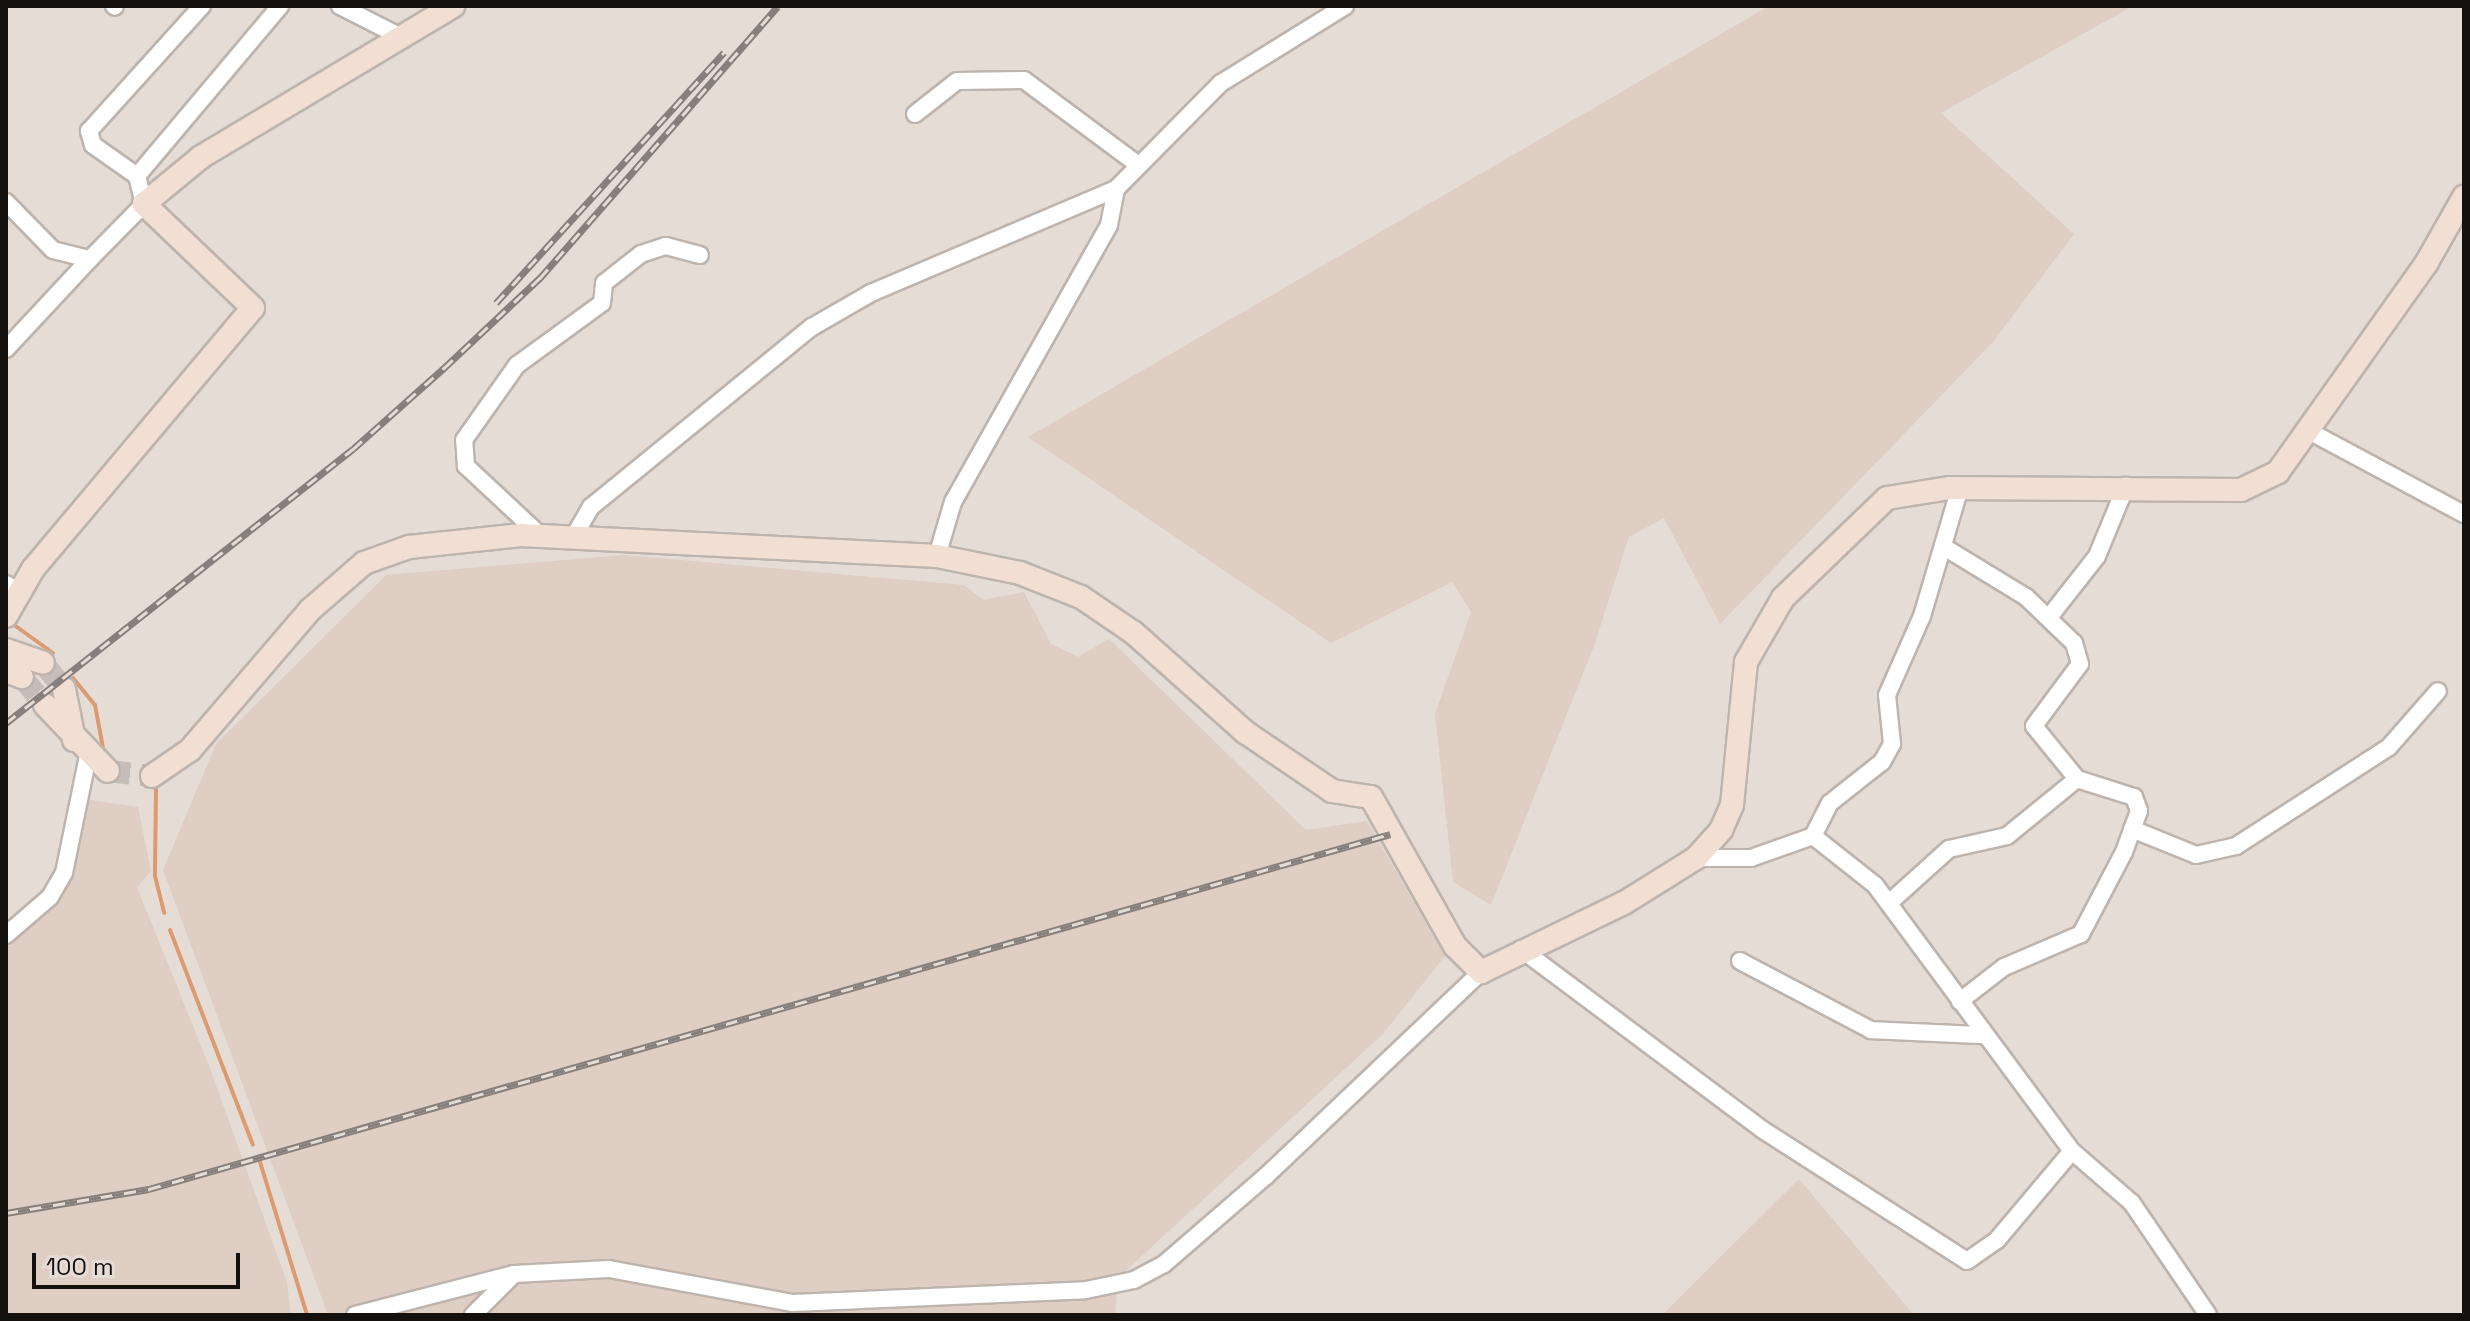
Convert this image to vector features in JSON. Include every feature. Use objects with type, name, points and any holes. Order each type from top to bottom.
[{"type":"street","points":[[137,176],[280,6]]},
{"type":"street","points":[[340,6],[401,37]]},
{"type":"street","points":[[6,349],[144,204],[201,157],[453,6]]},
{"type":"street","points":[[573,538],[591,507],[738,380],[812,327],[871,293],[1116,189],[1137,164],[1221,83],[1345,6]]},
{"type":"street","points":[[6,616],[11,588],[253,308],[144,204],[137,176],[93,145],[89,131],[192,9]]},
{"type":"street","points":[[915,114],[957,81],[1024,80],[1137,164]]},
{"type":"street","points":[[937,556],[953,502],[1109,225],[1116,189]]},
{"type":"street","points":[[355,1315],[514,1274],[652,1271],[792,1303],[1086,1290],[1134,1280],[1164,1264],[1266,1176],[1481,972],[1521,949],[1624,903],[1696,858],[1732,805],[1746,662],[1783,598],[1887,498],[1960,488],[2126,486],[2241,490],[2278,472],[2309,431],[2464,197]]},
{"type":"street","points":[[6,202],[53,250],[90,259]]},
{"type":"street","points":[[541,536],[466,466],[464,440],[517,365],[602,303],[604,283],[641,254],[666,246],[700,255]]},
{"type":"street","points":[[2309,431],[2464,514]]},
{"type":"street","points":[[2050,616],[2097,556],[2126,486]]},
{"type":"street","points":[[1696,858],[1751,858],[1813,836],[1830,803],[1882,762],[1892,744],[1887,695],[1944,547],[1960,488]]},
{"type":"street","points":[[157,770],[310,610],[364,563],[409,547],[541,536],[937,556],[1020,573],[1081,597],[1134,633],[1245,732],[1332,791],[1371,797],[1455,946],[1481,972]]},
{"type":"street","points":[[1944,547],[2050,616],[2074,643],[2080,664],[2035,734],[2077,779],[2134,797],[2139,811],[2081,934],[2004,967],[1960,1001]]},
{"type":"street","points":[[6,650],[43,663]]},
{"type":"street","points":[[6,935],[50,897],[64,873],[96,757],[64,689]]},
{"type":"street","points":[[2132,829],[2196,855],[2236,846],[2389,747],[2438,691]]},
{"type":"street","points":[[45,705],[96,757]]},
{"type":"street","points":[[1889,903],[1949,849],[2007,836],[2077,779]]},
{"type":"street","points":[[1813,836],[1889,903],[1982,1035],[2072,1151],[2132,1203],[2208,1315]]},
{"type":"street","points":[[1521,949],[1763,1130],[1967,1261],[1997,1240],[2072,1151]]},
{"type":"street","points":[[1740,961],[1871,1030],[1982,1035]]},
{"type":"street","points":[[473,1315],[514,1274]]},
{"type":"shaded area","points":[[1769,6],[2133,6],[1941,113],[2074,234],[1993,342],[1720,624],[1664,518],[1629,537],[1594,646],[1491,905],[1453,882],[1435,714],[1471,612],[1452,582],[1331,643],[1028,437]]},
{"type":"shaded area","points":[[624,555],[964,585],[983,600],[1024,592],[1051,644],[1078,657],[1109,639],[1306,830],[1367,821],[1445,956],[1382,1035],[1118,1278],[1115,1315],[328,1315],[163,870],[216,744],[386,575]]},
{"type":"shaded area","points":[[76,798],[138,807],[151,871],[137,887],[208,1063],[287,1282],[291,1315],[6,1315],[6,948],[52,902]]},
{"type":"shaded area","points":[[1799,1179],[1914,1315],[1662,1315]]},
{"type":"waterway","points":[[10,622],[53,653]]},
{"type":"waterway","points":[[73,678],[95,705],[104,753]]},
{"type":"waterway","points":[[150,785],[156,789],[155,876],[164,913]]},
{"type":"waterway","points":[[170,930],[253,1145]]},
{"type":"waterway","points":[[260,1162],[307,1315]]},
{"type":"tunnel","points":[[43,663],[64,689]]},
{"type":"tunnel","points":[[22,677],[45,705]]},
{"type":"tunnel","points":[[108,771],[152,776]]},
{"type":"railway","points":[[6,723],[353,449],[444,368],[540,278],[778,6]]},
{"type":"railway","points":[[496,303],[724,52]]},
{"type":"railway","points":[[6,1213],[149,1189],[1390,834]]}]
